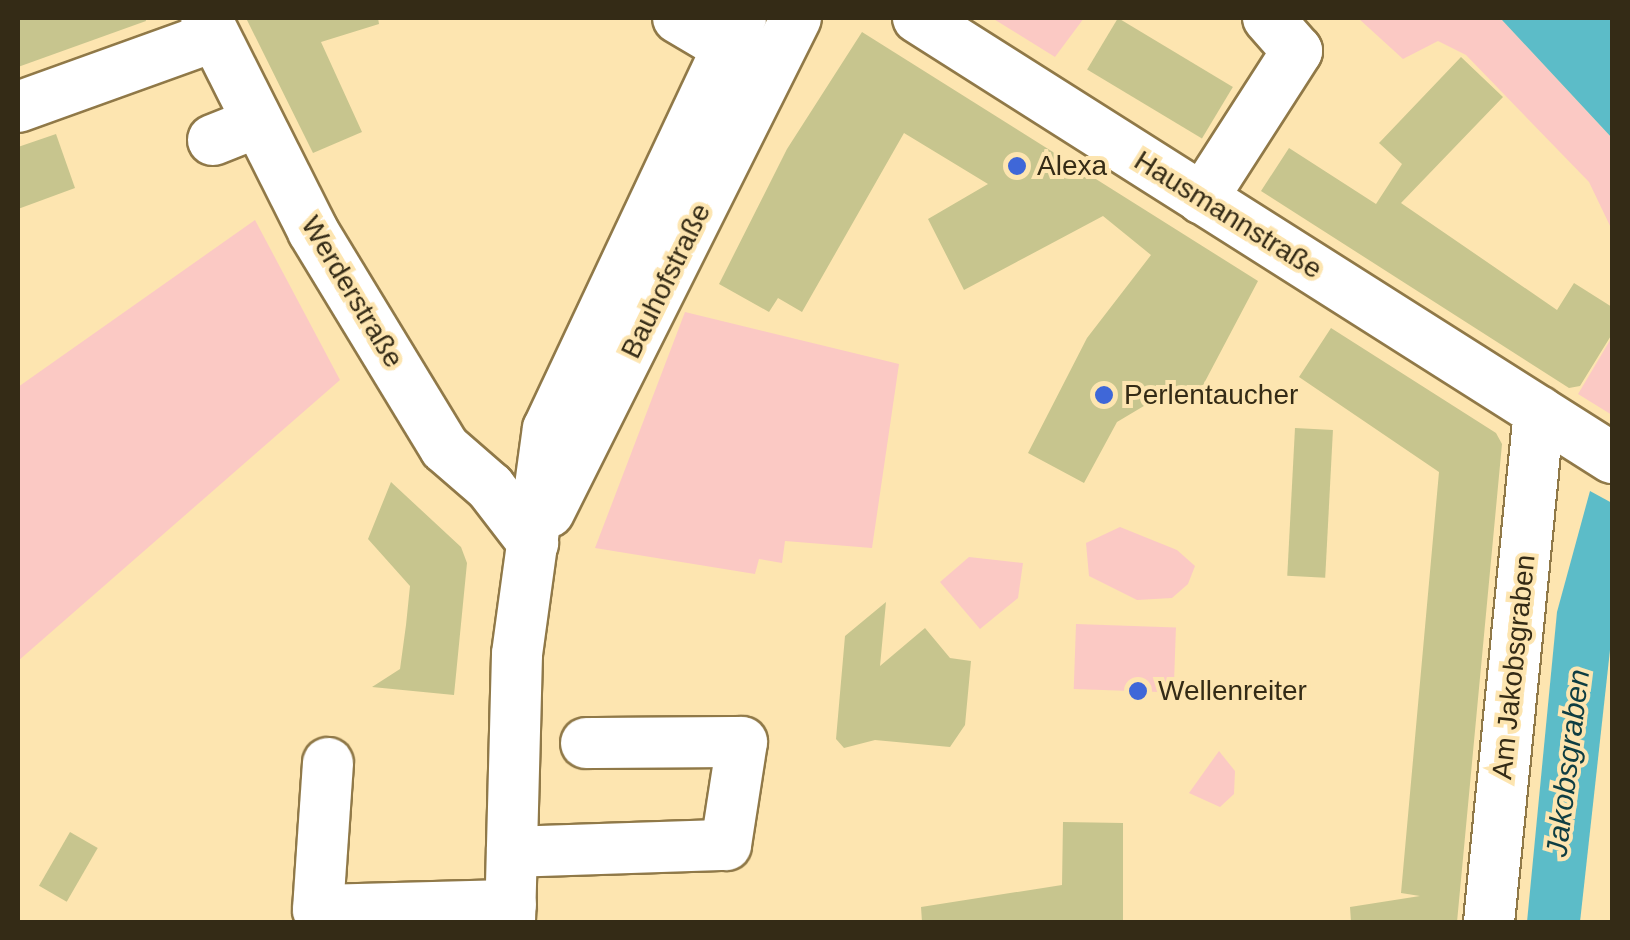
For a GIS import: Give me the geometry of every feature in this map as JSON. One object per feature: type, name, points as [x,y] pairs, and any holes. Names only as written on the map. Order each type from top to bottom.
[{"type":"street","points":[[678,18],[734,32]]},
{"type":"street","name":"Bauhofstraße","points":[[533,543],[796,18]]},
{"type":"street","name":"Hausmannstraße","points":[[918,18],[1607,454]]},
{"type":"street","points":[[1202,199],[1297,51],[1268,18]]},
{"type":"street","points":[[18,106],[211,27]]},
{"type":"street","name":"Werderstraße","points":[[211,27],[236,131],[313,231],[445,448],[490,487],[533,543]]},
{"type":"street","name":"Bauhofstraße","points":[[510,914],[516,654],[548,429],[734,32]]},
{"type":"street","name":"Am Jakobsgraben","points":[[1489,922],[1539,411]]},
{"type":"street","points":[[512,852],[726,844],[742,742],[586,743]]},
{"type":"street","points":[[328,762],[318,910],[510,914]]},
{"type":"shaded area","points":[[992,18],[1084,18],[1055,57]]},
{"type":"shaded area","points":[[1358,18],[1502,20],[1612,138],[1612,230],[1589,182],[1466,55],[1438,41],[1403,59]]},
{"type":"shaded area","points":[[255,220],[340,380],[18,661],[18,387]]},
{"type":"shaded area","points":[[685,312],[899,364],[872,548],[785,541],[782,563],[759,559],[755,574],[595,548]]},
{"type":"shaded area","points":[[1612,337],[1612,415],[1578,394]]},
{"type":"shaded area","points":[[1120,527],[1177,550],[1195,566],[1188,584],[1172,598],[1137,600],[1089,576],[1086,543]]},
{"type":"shaded area","points":[[969,557],[1023,563],[1018,598],[980,629],[940,582]]},
{"type":"shaded area","points":[[1076,624],[1176,627],[1174,692],[1074,689]]},
{"type":"shaded area","points":[[1219,751],[1235,771],[1234,794],[1220,807],[1189,793]]},
{"type":"water","points":[[1498,18],[1612,18],[1612,138],[1502,20]]},
{"type":"water","name":"Jakobsgraben","points":[[1590,491],[1612,503],[1612,632],[1580,922],[1527,922],[1557,612]]},
{"type":"building","points":[[18,18],[145,18],[146,21],[18,67]]},
{"type":"building","points":[[246,18],[378,18],[379,24],[321,42],[362,132],[313,153]]},
{"type":"building","points":[[1118,18],[1233,87],[1202,138],[1087,69]]},
{"type":"building","name":"Alexa","points":[[862,32],[1258,281],[1191,408],[1164,394],[1117,422],[1084,483],[1028,453],[1087,338],[1151,255],[1103,216],[964,290],[928,219],[988,184],[904,133],[802,312],[778,298],[769,312],[719,284],[787,149]]},
{"type":"building","points":[[1461,57],[1503,97],[1401,203],[1557,310],[1574,283],[1612,307],[1612,334],[1580,386],[1569,388],[1261,191],[1289,148],[1376,204],[1402,164],[1379,143]]},
{"type":"building","points":[[56,134],[75,188],[18,209],[18,147]]},
{"type":"building","points":[[1331,328],[1496,433],[1502,444],[1457,922],[1351,922],[1350,907],[1420,896],[1401,893],[1439,472],[1299,377]]},
{"type":"building","points":[[1295,428],[1333,430],[1325,578],[1287,576]]},
{"type":"building","points":[[391,482],[461,547],[467,563],[454,695],[372,687],[400,669],[410,586],[368,539]]},
{"type":"building","points":[[886,602],[880,666],[925,628],[950,658],[971,661],[965,725],[950,747],[875,740],[844,748],[836,739],[845,636]]},
{"type":"building","points":[[1063,822],[1123,823],[1123,922],[922,922],[921,907],[1062,885]]},
{"type":"building","points":[[70,832],[98,848],[67,902],[39,886]]},
{"type":"place","name":"Alexa","points":[[1017,166]]},
{"type":"place","name":"Perlentaucher","points":[[1104,395]]},
{"type":"place","name":"Wellenreiter","points":[[1138,691]]}]
